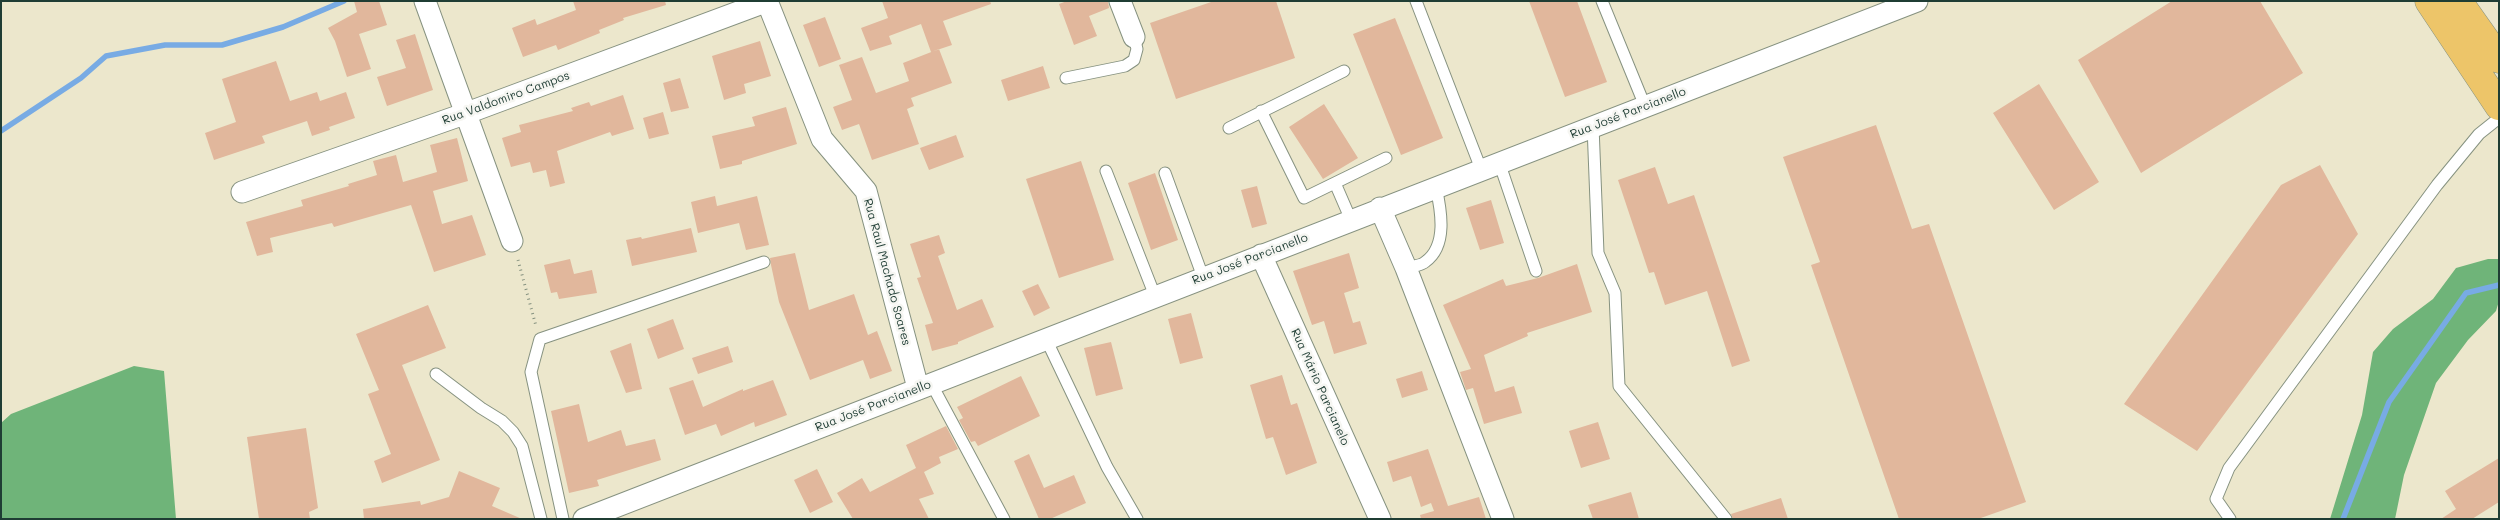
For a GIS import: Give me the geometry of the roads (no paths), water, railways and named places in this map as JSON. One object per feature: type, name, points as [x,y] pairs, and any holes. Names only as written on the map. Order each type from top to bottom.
[{"type":"highway","points":[[2429,1],[2499,106]]},
{"type":"highway","points":[[2458,1],[2499,59]]},
{"type":"street","points":[[425,1],[512,241]]},
{"type":"street","name":"Rua Valdomiro Campos","points":[[242,192],[467,113],[768,1]]},
{"type":"street","name":"Rua Raul Machado Soares","points":[[768,1],[822,139],[866,191],[925,386]]},
{"type":"street","points":[[1120,1],[1134,37]]},
{"type":"street","name":"Rua José Parcianello","points":[[584,519],[1380,208],[1917,1]]},
{"type":"street","points":[[1380,208],[1406,268],[1503,519]]},
{"type":"street","name":"Rua Mário Parcianelo","points":[[1260,255],[1380,519]]},
{"type":"lane","points":[[1416,1],[1536,271]]},
{"type":"lane","points":[[1602,1],[1645,106]]},
{"type":"lane","points":[[1066,78],[1125,66],[1134,60],[1137,48],[1134,37]]},
{"type":"lane","points":[[1229,128],[1344,70]]},
{"type":"lane","points":[[1261,111],[1304,198],[1386,158]]},
{"type":"lane","points":[[2230,519],[2216,499],[2229,468],[2437,185],[2480,134],[2499,118]]},
{"type":"lane","points":[[1593,126],[1598,252],[1615,293],[1619,386],[1726,519]]},
{"type":"lane","points":[[1106,171],[1155,296]]},
{"type":"lane","points":[[1165,173],[1203,277]]},
{"type":"lane","points":[[1335,183],[1351,220]]},
{"type":"lane","points":[[1406,268],[1425,263],[1438,246],[1442,213],[1436,187]]},
{"type":"lane","points":[[563,519],[531,372],[540,339],[764,262]]},
{"type":"lane","points":[[1046,339],[1106,467],[1137,519]]},
{"type":"lane","points":[[436,374],[481,408],[502,421],[513,432],[522,446],[541,519]]},
{"type":"lane","points":[[925,386],[1004,519]]},
{"type":"waterway","points":[[1,131],[81,78],[106,56],[165,45],[222,45],[283,27],[344,1]]},
{"type":"waterway","points":[[2343,519],[2389,402],[2466,293],[2499,285]]}]
